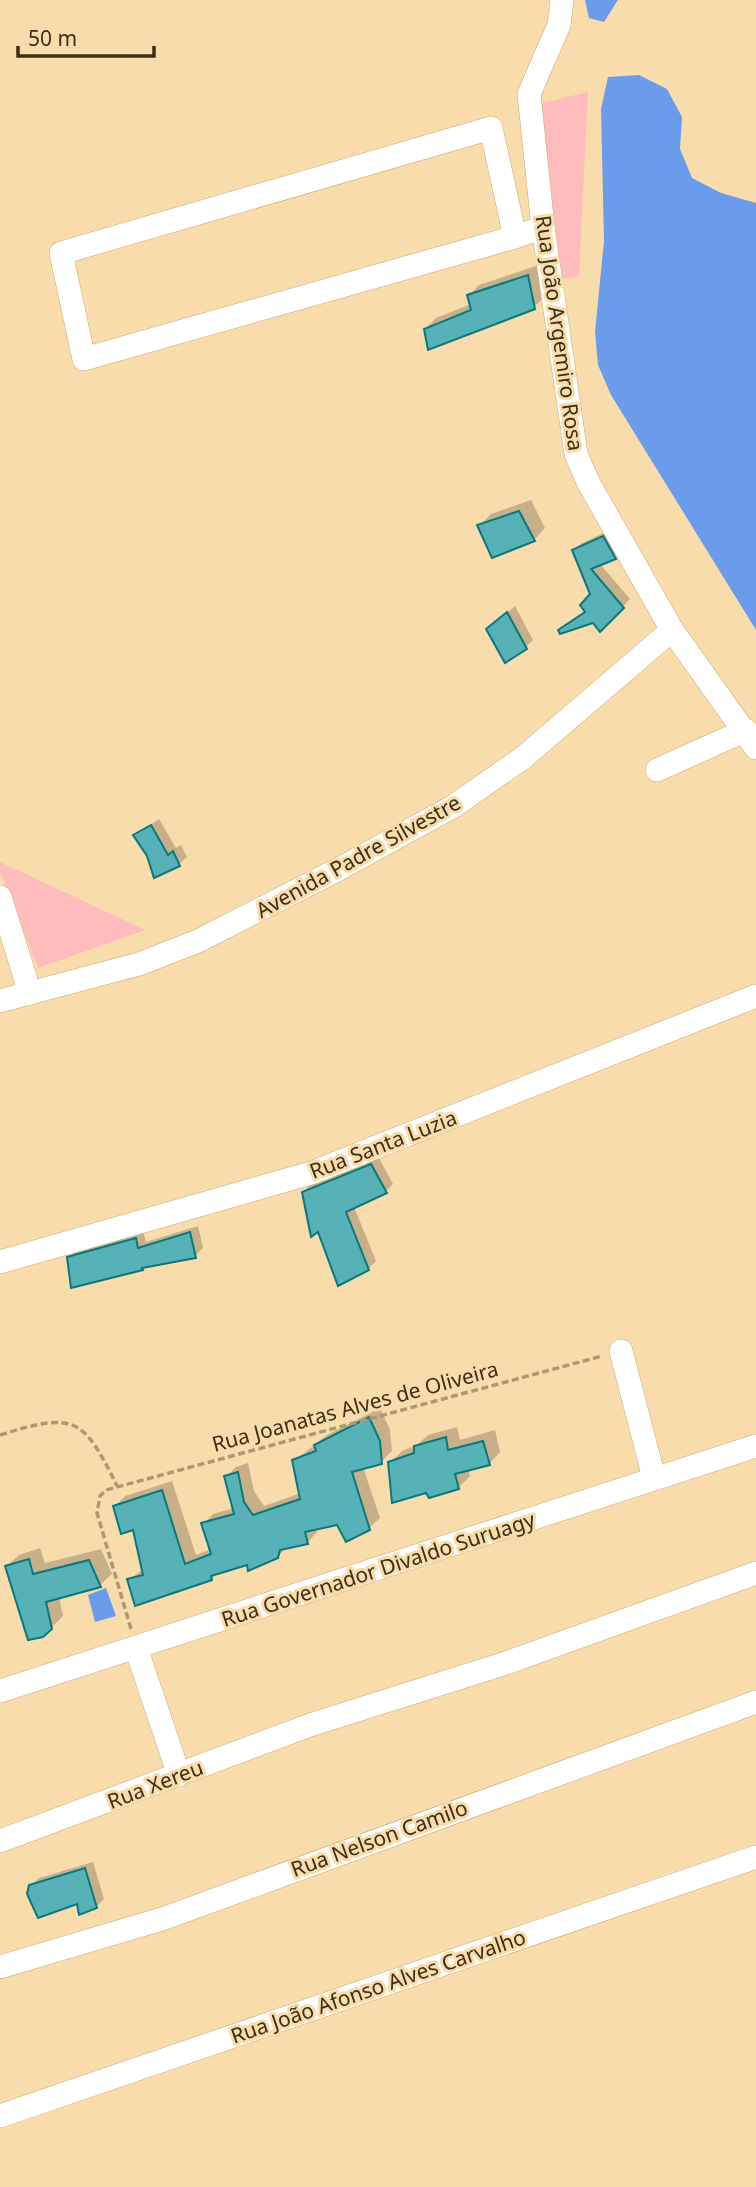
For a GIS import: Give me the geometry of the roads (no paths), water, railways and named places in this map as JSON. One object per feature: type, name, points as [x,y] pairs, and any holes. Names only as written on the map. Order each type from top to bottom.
[{"type":"street","name":"Rua João Argemiro Rosa","points":[[562,0],[559,25],[529,94],[543,228],[576,454],[588,482],[672,630],[751,739]]},
{"type":"street","points":[[515,237],[491,128],[61,253],[84,359],[515,237],[543,228]]},
{"type":"street","name":"Avenida Padre Silvestre","points":[[0,1001],[139,964],[198,941],[454,806],[524,757],[672,630]]},
{"type":"street","points":[[657,770],[751,739]]},
{"type":"street","points":[[0,897],[30,993]]},
{"type":"street","name":"Rua Santa Luzia","points":[[0,1262],[310,1173],[756,996]]},
{"type":"street","points":[[621,1351],[654,1478]]},
{"type":"street","name":"Rua Governador Divaldo Suruagy","points":[[0,1691],[756,1446]]},
{"type":"street","name":"Rua Xereu","points":[[0,1841],[310,1725],[503,1664],[756,1573]]},
{"type":"street","points":[[136,1648],[179,1775]]},
{"type":"street","name":"Rua Nelson Camilo","points":[[0,1967],[162,1919],[756,1702]]},
{"type":"street","name":"Rua João Afonso Alves Carvalho","points":[[0,2116],[756,1857]]},
{"type":"water","points":[[585,0],[618,0],[604,22],[589,18]]},
{"type":"water","points":[[639,75],[667,89],[682,117],[680,149],[692,178],[721,193],[756,203],[756,630],[611,395],[598,365],[595,332],[604,241],[601,109],[608,77]]},
{"type":"water","points":[[106,1588],[116,1616],[95,1622],[88,1595]]}]
